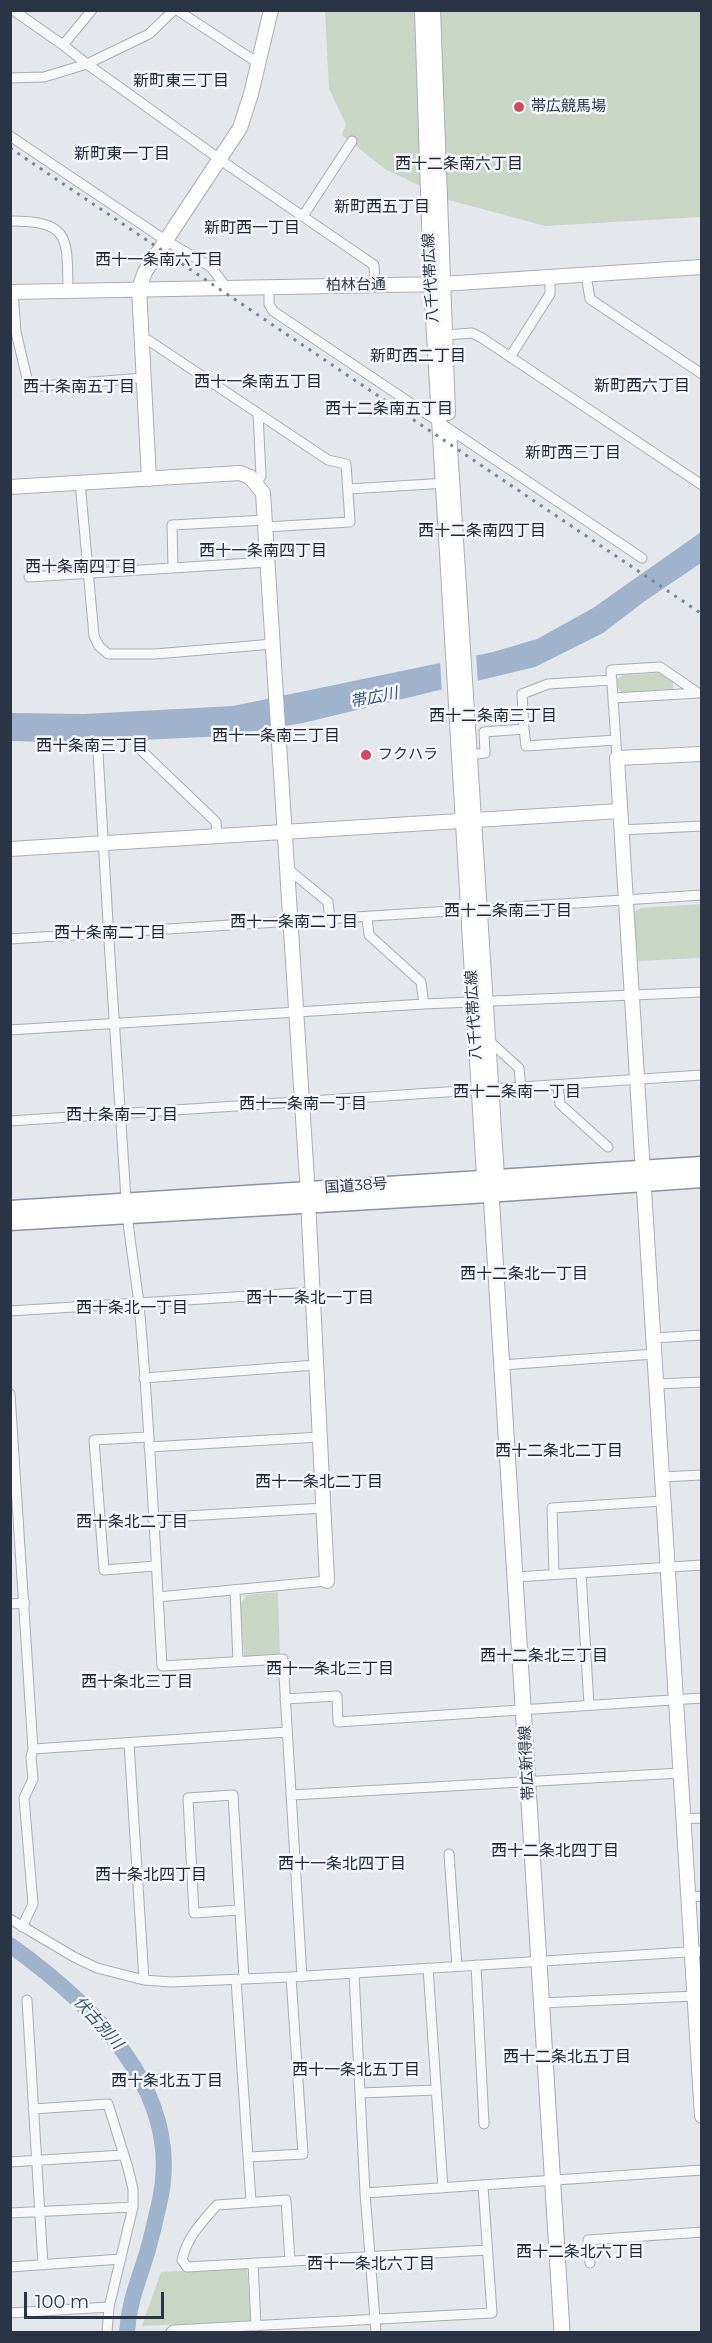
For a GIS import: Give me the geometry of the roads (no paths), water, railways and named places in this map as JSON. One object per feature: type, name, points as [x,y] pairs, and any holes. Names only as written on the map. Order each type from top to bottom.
[{"type":"highway","name":"国道38号","points":[[10,1209],[127,1208],[308,1197],[491,1193],[643,1175],[702,1165]]},
{"type":"highway","name":"国道38号","points":[[308,1197],[490,1177],[643,1175],[702,1179]]},
{"type":"highway","name":"国道38号","points":[[10,1222],[127,1208]]},
{"type":"main road","name":"帯広新得線","points":[[491,1193],[562,2332]]},
{"type":"street","points":[[13,10],[374,265],[375,284]]},
{"type":"street","points":[[63,45],[92,10]]},
{"type":"street","points":[[10,78],[44,77],[87,64],[149,34],[176,10],[258,63]]},
{"type":"street","points":[[148,479],[140,341],[140,288],[145,272],[165,240],[240,128],[271,10]]},
{"type":"street","name":"八千代帯広線","points":[[422,10],[444,424],[491,1193]]},
{"type":"street","name":"八千代帯広線","points":[[433,10],[436,284],[445,334],[444,424]]},
{"type":"street","points":[[10,136],[165,240],[211,267],[226,287]]},
{"type":"street","points":[[303,216],[352,141]]},
{"type":"street","points":[[10,221],[30,221],[48,225],[59,232],[67,243],[69,290]]},
{"type":"street","name":"柏林台通","points":[[12,292],[436,284],[702,267]]},
{"type":"street","points":[[586,275],[587,292],[590,299],[702,374]]},
{"type":"street","points":[[510,357],[550,294],[550,277]]},
{"type":"street","points":[[269,286],[269,304],[273,311],[642,558]]},
{"type":"street","points":[[12,292],[16,332],[30,387],[142,378]]},
{"type":"street","points":[[445,334],[472,333],[702,485]]},
{"type":"street","points":[[140,341],[148,340],[328,460],[346,464],[350,522],[172,525],[173,568]]},
{"type":"street","points":[[257,483],[261,476],[258,413]]},
{"type":"street","points":[[10,487],[240,473],[257,483],[263,494],[314,1292],[327,1581],[158,1597]]},
{"type":"street","points":[[80,482],[94,636],[99,646],[108,654],[155,654],[273,644]]},
{"type":"street","points":[[348,489],[448,483]]},
{"type":"street","points":[[29,577],[268,562]]},
{"type":"street","points":[[700,693],[660,667],[611,670],[680,1773],[695,1897],[694,1996],[702,2116]]},
{"type":"street","points":[[612,680],[548,684],[522,694],[524,729],[526,746],[616,740]]},
{"type":"street","name":"八千代帯広線","points":[[460,693],[469,755],[468,820]]},
{"type":"street","points":[[613,698],[700,693]]},
{"type":"street","points":[[469,755],[485,753],[484,732],[524,729]]},
{"type":"street","points":[[142,751],[216,822],[217,836]]},
{"type":"street","points":[[98,753],[107,932],[116,1023],[127,1208],[144,1378],[162,1666],[283,1659],[302,1977]]},
{"type":"street","points":[[617,758],[702,753]]},
{"type":"street","points":[[10,849],[620,810]]},
{"type":"street","points":[[621,830],[702,826]]},
{"type":"street","points":[[288,869],[328,902],[330,920]]},
{"type":"street","points":[[10,939],[702,895]]},
{"type":"street","points":[[367,917],[369,935],[421,982],[424,1004]]},
{"type":"street","points":[[10,1030],[424,1004],[702,992]]},
{"type":"street","name":"八千代帯広線","points":[[479,1002],[487,1038],[485,1090]]},
{"type":"street","points":[[487,1038],[519,1068],[521,1088]]},
{"type":"street","points":[[10,1121],[702,1075]]},
{"type":"street","points":[[558,1086],[560,1104],[608,1147]]},
{"type":"street","points":[[10,1311],[314,1292]]},
{"type":"street","points":[[653,1338],[702,1335]]},
{"type":"street","points":[[502,1365],[654,1354]]},
{"type":"street","points":[[144,1378],[316,1365]]},
{"type":"street","points":[[656,1384],[702,1382]]},
{"type":"street","points":[[10,1394],[33,1749],[31,1757],[33,1779],[24,1798],[33,1904],[22,1927]]},
{"type":"street","points":[[155,1566],[104,1570],[94,1440],[148,1442],[320,1437]]},
{"type":"street","points":[[662,1477],[702,1475]]},
{"type":"street","points":[[554,1574],[552,1508],[663,1500]]},
{"type":"street","points":[[152,1518],[324,1508]]},
{"type":"street","points":[[10,1542],[21,1542]]},
{"type":"street","points":[[516,1577],[702,1565]]},
{"type":"street","points":[[581,1573],[589,1705]]},
{"type":"street","points":[[235,1591],[238,1661]]},
{"type":"street","points":[[10,1604],[25,1603]]},
{"type":"street","points":[[285,1699],[337,1696],[338,1722],[702,1698]]},
{"type":"street","points":[[33,1749],[287,1732]]},
{"type":"street","points":[[129,1743],[144,1980]]},
{"type":"street","points":[[292,1795],[680,1773]]},
{"type":"street","points":[[239,1910],[194,1912],[188,1798],[233,1795],[239,1910],[240,1980],[251,2201]]},
{"type":"street","points":[[684,1819],[702,1818]]},
{"type":"street","points":[[449,1854],[457,1966]]},
{"type":"street","points":[[10,1919],[74,1957],[98,1968],[144,1980],[171,1982],[302,1977],[696,1951]]},
{"type":"street","points":[[476,1965],[484,2124]]},
{"type":"street","points":[[428,1968],[443,2188]]},
{"type":"street","points":[[354,1973],[365,2193],[376,2332]]},
{"type":"street","points":[[249,2157],[303,2154],[291,1977]]},
{"type":"street","points":[[542,2003],[694,1996]]},
{"type":"street","points":[[27,2001],[43,2265]]},
{"type":"street","points":[[361,2093],[435,2090]]},
{"type":"street","points":[[33,2109],[108,2103],[133,2189],[133,2207],[109,2307],[107,2332]]},
{"type":"street","points":[[10,2162],[123,2155]]},
{"type":"street","points":[[365,2193],[702,2170]]},
{"type":"street","points":[[171,2332],[172,2330],[492,2313],[483,2186]]},
{"type":"street","points":[[290,2261],[286,2200],[217,2205],[193,2232],[185,2247],[182,2260],[187,2267],[488,2250]]},
{"type":"street","points":[[10,2213],[133,2207]]},
{"type":"street","points":[[590,2263],[588,2240],[702,2232]]},
{"type":"street","points":[[10,2267],[121,2259]]},
{"type":"street","points":[[253,2263],[256,2326]]},
{"type":"street","points":[[10,2313],[109,2307]]},
{"type":"water","name":"帯広川","points":[[701,532],[701,563],[603,633],[535,667],[303,723],[226,736],[79,743],[11,741],[11,713],[84,714],[233,706],[493,652],[537,639],[593,608]]},
{"type":"waterway","name":"伏古別川","points":[[10,1945],[41,1968],[99,2022],[124,2053],[144,2086],[158,2122],[164,2160],[160,2200],[149,2247],[132,2301],[127,2332]]},
{"type":"railway","points":[[10,148],[702,614]]},
{"type":"place","name":"帯広競馬場","points":[[519,107]]},
{"type":"place","name":"フクハラ","points":[[366,755]]},
{"type":"district","name":"新町東三丁目","points":[[181,81]]},
{"type":"district","name":"新町東一丁目","points":[[122,154]]},
{"type":"district","name":"西十二条南六丁目","points":[[459,164]]},
{"type":"district","name":"新町西五丁目","points":[[382,207]]},
{"type":"district","name":"新町西一丁目","points":[[252,228]]},
{"type":"district","name":"西十一条南六丁目","points":[[159,260]]},
{"type":"district","name":"新町西二丁目","points":[[418,356]]},
{"type":"district","name":"西十一条南五丁目","points":[[258,382]]},
{"type":"district","name":"新町西六丁目","points":[[642,386]]},
{"type":"district","name":"西十条南五丁目","points":[[79,387]]},
{"type":"district","name":"西十二条南五丁目","points":[[389,409]]},
{"type":"district","name":"新町西三丁目","points":[[573,453]]},
{"type":"district","name":"西十二条南四丁目","points":[[482,531]]},
{"type":"district","name":"西十一条南四丁目","points":[[263,551]]},
{"type":"district","name":"西十条南四丁目","points":[[81,567]]},
{"type":"district","name":"西十二条南三丁目","points":[[493,716]]},
{"type":"district","name":"西十一条南三丁目","points":[[276,736]]},
{"type":"district","name":"西十条南三丁目","points":[[92,746]]},
{"type":"district","name":"西十二条南二丁目","points":[[508,911]]},
{"type":"district","name":"西十一条南二丁目","points":[[294,922]]},
{"type":"district","name":"西十条南二丁目","points":[[110,933]]},
{"type":"district","name":"西十二条南一丁目","points":[[517,1092]]},
{"type":"district","name":"西十一条南一丁目","points":[[303,1104]]},
{"type":"district","name":"西十条南一丁目","points":[[122,1115]]},
{"type":"district","name":"西十二条北一丁目","points":[[524,1274]]},
{"type":"district","name":"西十一条北一丁目","points":[[310,1298]]},
{"type":"district","name":"西十条北一丁目","points":[[132,1308]]},
{"type":"district","name":"西十二条北二丁目","points":[[559,1451]]},
{"type":"district","name":"西十一条北二丁目","points":[[319,1482]]},
{"type":"district","name":"西十条北二丁目","points":[[132,1522]]},
{"type":"district","name":"西十二条北三丁目","points":[[544,1656]]},
{"type":"district","name":"西十一条北三丁目","points":[[330,1669]]},
{"type":"district","name":"西十条北三丁目","points":[[137,1682]]},
{"type":"district","name":"西十二条北四丁目","points":[[555,1851]]},
{"type":"district","name":"西十一条北四丁目","points":[[342,1864]]},
{"type":"district","name":"西十条北四丁目","points":[[151,1875]]},
{"type":"district","name":"西十二条北五丁目","points":[[567,2057]]},
{"type":"district","name":"西十一条北五丁目","points":[[356,2070]]},
{"type":"district","name":"西十条北五丁目","points":[[167,2081]]},
{"type":"district","name":"西十二条北六丁目","points":[[580,2252]]},
{"type":"district","name":"西十一条北六丁目","points":[[371,2264]]}]
